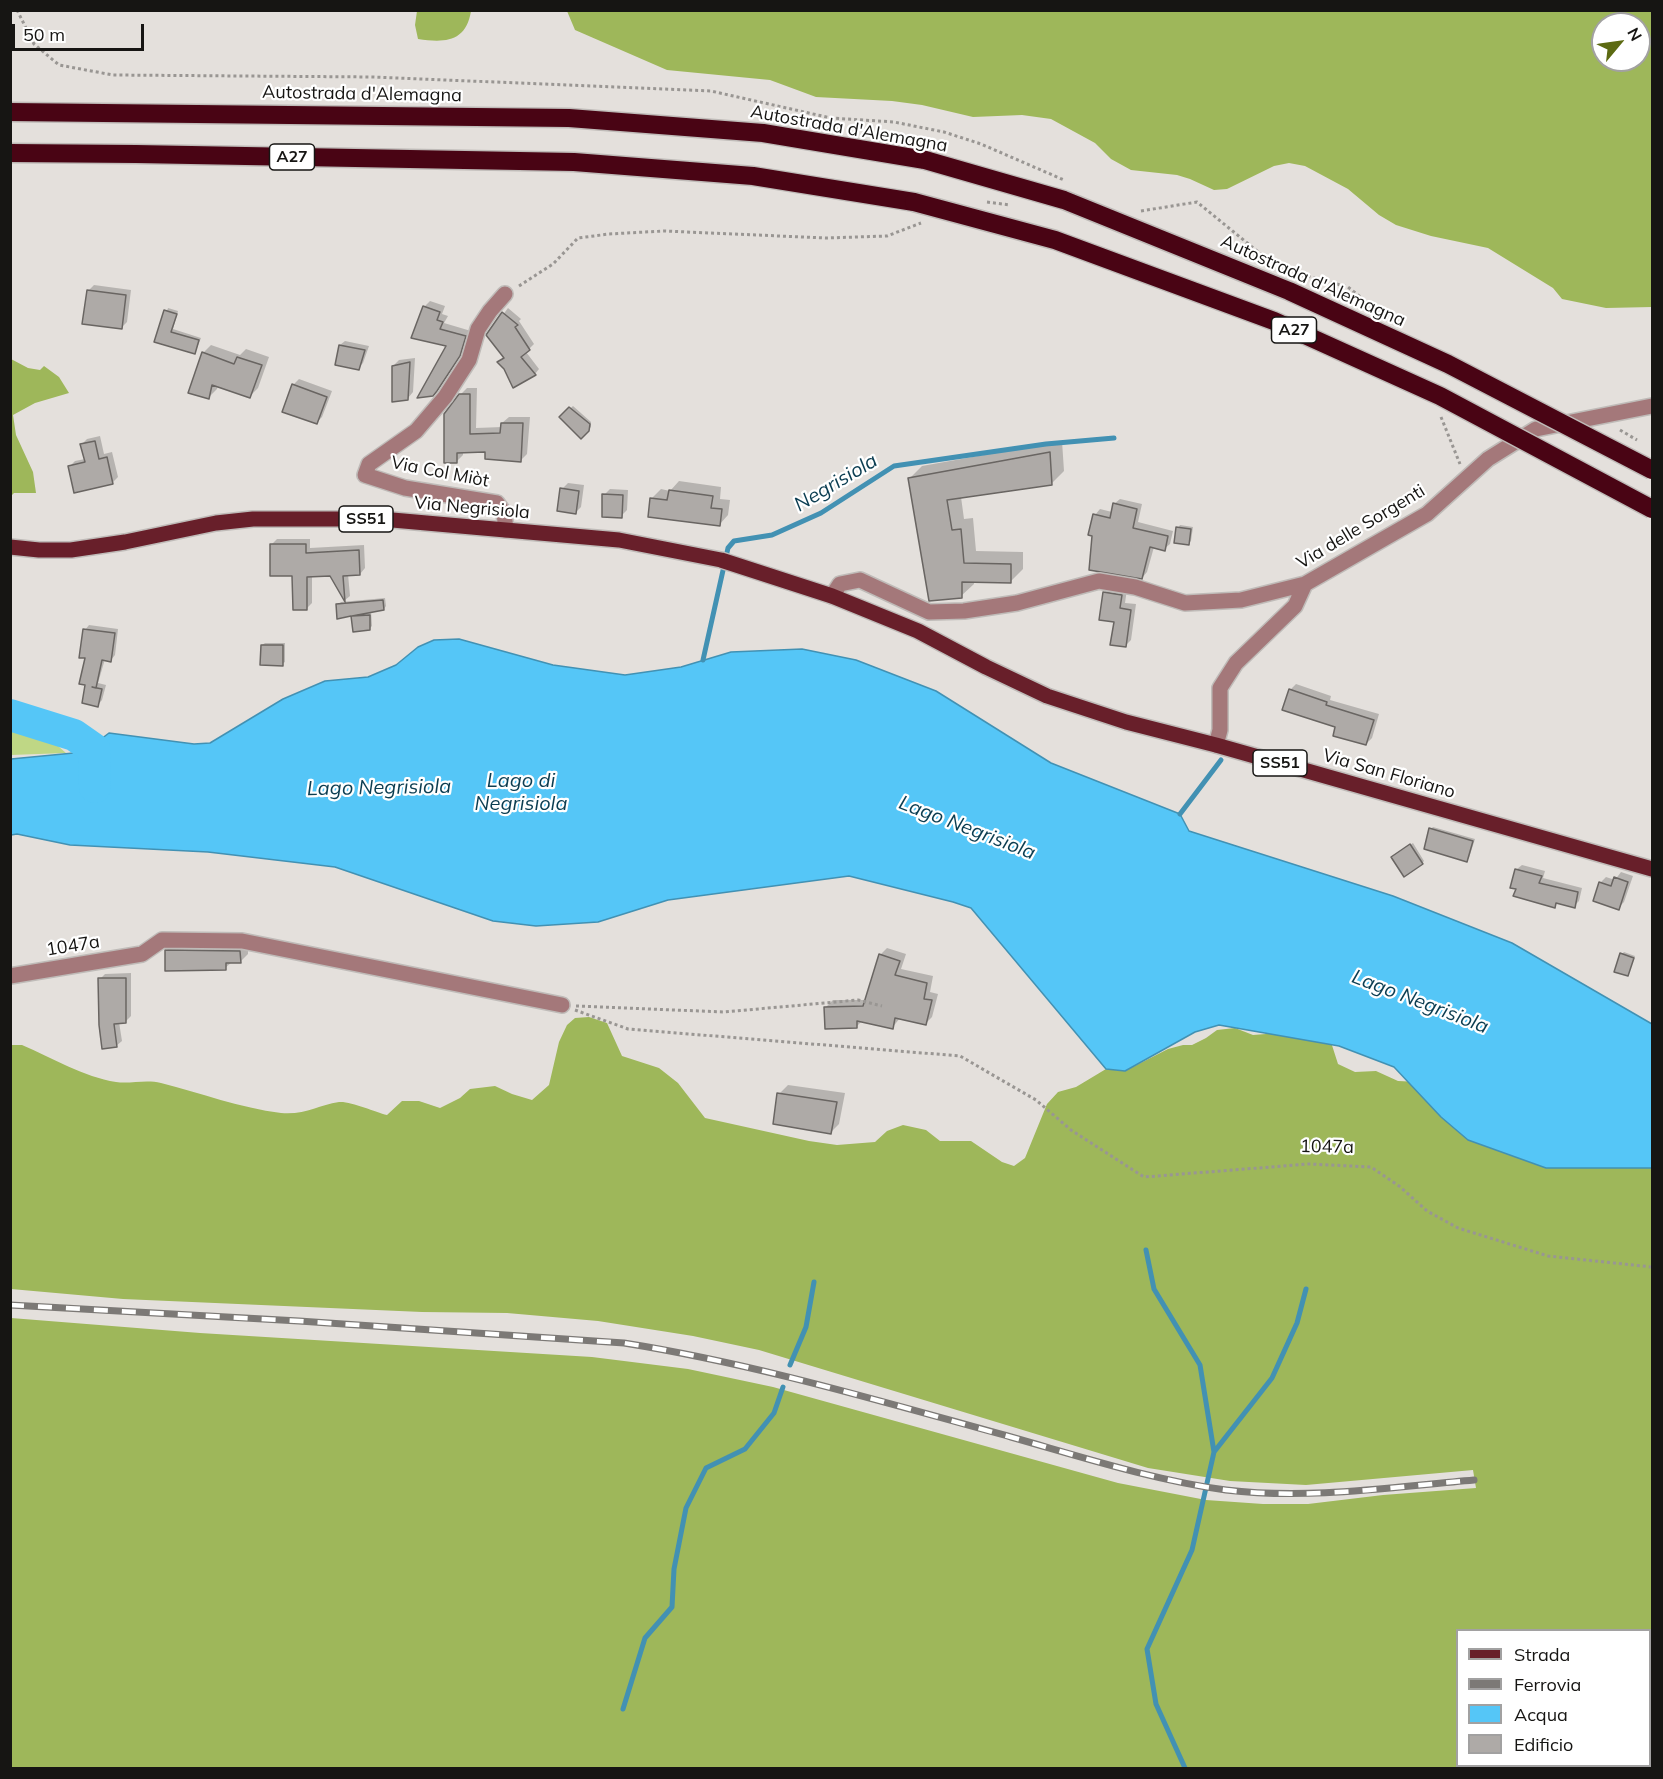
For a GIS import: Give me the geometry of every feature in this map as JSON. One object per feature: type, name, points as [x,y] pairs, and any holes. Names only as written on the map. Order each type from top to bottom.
[{"type":"highway","name":"Autostrada d'Alemagna","points":[[10,112],[569,118],[763,133],[925,160],[1064,200],[1289,291],[1448,364],[1653,470]]},
{"type":"highway","name":"A27","points":[[10,153],[574,162],[753,176],[914,202],[1055,240],[1274,321],[1440,396],[1653,509]]},
{"type":"main road","name":"Via Negrisiola","points":[[10,547],[71,550],[126,542],[216,523],[253,519],[381,519],[619,540],[725,561],[832,596],[918,631]]},
{"type":"main road","name":"Via San Floriano","points":[[918,631],[1047,696],[1126,722],[1216,745],[1653,869]]},
{"type":"street","name":"Via Col Miòt","points":[[505,294],[478,329],[469,360],[445,397],[416,431],[369,464],[365,475],[405,488],[497,503],[504,513],[506,530]]},
{"type":"street","name":"Via delle Sorgenti","points":[[832,596],[840,584],[860,580],[929,612],[964,611],[1017,603],[1099,581],[1135,586],[1185,603],[1241,600],[1305,584],[1427,514],[1488,459],[1536,429],[1653,406]]},
{"type":"street","points":[[1216,745],[1220,730],[1220,688],[1236,663],[1295,606],[1305,584]]},
{"type":"street","name":"1047a","points":[[10,976],[142,954],[162,940],[242,941],[562,1005]]},
{"type":"path","points":[[1600,418],[1644,445]]},
{"type":"path","points":[[562,1005],[724,1012],[858,1000],[882,1006]]},
{"type":"path","name":"1047a","points":[[562,1005],[628,1029],[960,1056],[1036,1100],[1071,1130],[1144,1176],[1309,1164],[1371,1167],[1399,1185],[1427,1211],[1458,1228],[1548,1256],[1653,1267]]},
{"type":"green space","points":[[417,10],[471,11],[459,35],[437,41],[418,39],[415,25]]},
{"type":"green space","points":[[567,11],[1652,11],[1652,307],[1606,308],[1562,299],[1553,288],[1488,248],[1431,236],[1396,225],[1379,215],[1348,189],[1305,166],[1289,163],[1274,166],[1227,189],[1214,190],[1177,175],[1131,170],[1111,159],[1095,143],[1051,119],[1022,115],[973,117],[922,105],[892,101],[816,97],[770,80],[667,70],[575,30]]},
{"type":"green space","points":[[11,359],[28,368],[40,370],[44,366],[59,377],[69,393],[35,403],[13,415],[16,435],[33,472],[36,493],[14,493],[11,496]]},
{"type":"green space","points":[[11,723],[43,733],[66,753],[11,755]]},
{"type":"green space","points":[[589,1017],[607,1023],[622,1056],[659,1068],[678,1083],[705,1118],[837,1145],[875,1142],[887,1131],[903,1125],[926,1130],[940,1141],[971,1141],[1002,1162],[1014,1166],[1025,1158],[1047,1104],[1058,1092],[1076,1087],[1106,1069],[1125,1071],[1168,1049],[1192,1045],[1217,1030],[1235,1028],[1253,1035],[1281,1031],[1330,1039],[1338,1064],[1355,1072],[1376,1071],[1398,1081],[1418,1082],[1652,1148],[1652,1768],[11,1768],[11,1318],[200,1333],[592,1357],[688,1369],[773,1387],[1118,1483],[1206,1500],[1308,1504],[1383,1495],[1476,1488],[1473,1470],[1306,1485],[1230,1481],[1148,1468],[759,1350],[693,1336],[598,1321],[507,1313],[422,1312],[123,1299],[11,1289],[11,1045],[22,1045],[80,1072],[104,1080],[155,1082],[266,1111],[298,1113],[332,1103],[344,1102],[387,1115],[402,1101],[419,1101],[440,1108],[460,1098],[470,1089],[495,1086],[532,1100],[549,1085],[559,1042],[567,1025],[575,1018]]},
{"type":"water","name":"Lago di Negrisiola","points":[[459,639],[553,665],[625,675],[681,667],[731,652],[802,649],[856,660],[936,691],[1051,763],[1180,814],[1189,831],[1393,896],[1512,943],[1652,1024],[1652,1168],[1546,1168],[1468,1140],[1441,1117],[1394,1067],[1339,1046],[1219,1025],[1195,1032],[1125,1071],[1106,1069],[971,908],[849,876],[668,900],[598,922],[536,926],[493,921],[335,867],[208,852],[70,845],[17,834],[11,835],[11,759],[84,752],[109,733],[194,744],[210,743],[283,699],[325,681],[368,677],[396,665],[418,647],[434,640]]},
{"type":"building","points":[[87,290],[126,295],[122,329],[82,324]]},
{"type":"building","points":[[423,306],[440,312],[437,320],[443,322],[440,329],[466,336],[460,356],[437,391],[433,396],[417,398],[446,346],[411,338]]},
{"type":"building","points":[[164,310],[177,314],[171,332],[199,340],[195,354],[154,342]]},
{"type":"building","points":[[502,312],[518,325],[515,327],[530,350],[521,357],[536,375],[513,388],[504,369],[497,362],[504,358],[486,335]]},
{"type":"building","points":[[339,345],[365,350],[359,370],[335,365]]},
{"type":"building","points":[[202,352],[234,364],[237,357],[262,365],[250,398],[212,385],[209,399],[188,393]]},
{"type":"building","points":[[410,362],[408,400],[392,402],[392,366]]},
{"type":"building","points":[[292,384],[327,397],[317,424],[282,412]]},
{"type":"building","points":[[459,394],[470,394],[470,434],[500,433],[501,423],[523,423],[521,462],[485,459],[485,452],[457,453],[457,463],[444,463],[444,414]]},
{"type":"building","points":[[569,407],[590,424],[589,431],[581,439],[559,417]]},
{"type":"building","points":[[95,441],[99,459],[107,457],[113,484],[74,493],[68,466],[85,462],[80,444]]},
{"type":"building","points":[[1050,452],[1052,485],[947,500],[952,530],[961,529],[964,563],[1011,564],[1011,583],[962,582],[962,598],[929,601],[908,478]]},
{"type":"building","points":[[560,488],[579,491],[576,514],[557,511]]},
{"type":"building","points":[[669,490],[713,496],[711,508],[722,509],[720,526],[648,517],[650,498],[667,500]]},
{"type":"building","points":[[602,494],[623,495],[622,518],[602,517]]},
{"type":"building","points":[[1113,503],[1137,509],[1133,528],[1168,536],[1165,551],[1150,547],[1142,579],[1089,570],[1092,536],[1088,535],[1093,514],[1110,518]]},
{"type":"building","points":[[1176,527],[1191,529],[1189,545],[1174,543]]},
{"type":"building","points":[[270,544],[306,544],[306,553],[359,550],[360,575],[343,576],[345,602],[330,576],[307,577],[307,610],[293,610],[292,576],[270,576]]},
{"type":"building","points":[[1103,592],[1122,595],[1120,608],[1131,610],[1126,647],[1110,645],[1114,622],[1099,620]]},
{"type":"building","points":[[383,600],[384,610],[352,616],[370,615],[370,630],[353,632],[351,616],[337,619],[336,604]]},
{"type":"building","points":[[83,629],[115,633],[111,662],[102,660],[96,688],[102,689],[98,707],[82,703],[85,685],[79,684],[85,658],[79,658]]},
{"type":"building","points":[[261,645],[283,645],[283,666],[260,665]]},
{"type":"building","points":[[1289,689],[1327,702],[1326,705],[1374,720],[1366,745],[1333,736],[1335,727],[1282,710]]},
{"type":"building","points":[[1429,828],[1473,841],[1467,862],[1424,849]]},
{"type":"building","points":[[1410,844],[1423,864],[1404,877],[1391,857]]},
{"type":"building","points":[[1515,869],[1542,876],[1539,883],[1578,892],[1575,908],[1556,903],[1555,908],[1513,896],[1516,889],[1510,888]]},
{"type":"building","points":[[1614,877],[1628,882],[1619,910],[1593,901],[1599,882],[1611,886]]},
{"type":"building","points":[[165,950],[240,951],[241,963],[226,963],[226,970],[165,971]]},
{"type":"building","points":[[1620,953],[1634,958],[1628,976],[1614,972]]},
{"type":"building","points":[[879,954],[900,961],[895,975],[927,983],[924,999],[932,1000],[926,1025],[895,1018],[893,1029],[857,1021],[857,1028],[825,1029],[824,1007],[863,1006]]},
{"type":"building","points":[[98,978],[126,978],[126,1023],[114,1024],[117,1047],[102,1049]]},
{"type":"building","points":[[777,1093],[837,1102],[831,1134],[773,1124]]},
{"type":"waterway","name":"Negrisiola","points":[[703,660],[728,548],[734,541],[772,535],[821,513],[894,466],[1046,444],[1114,438]]},
{"type":"waterway","points":[[10,715],[74,735],[94,749],[95,787]]},
{"type":"waterway","points":[[1180,814],[1221,760]]},
{"type":"waterway","points":[[1146,1250],[1154,1289],[1200,1365],[1214,1452]]},
{"type":"waterway","points":[[790,1365],[806,1327],[814,1282]]},
{"type":"waterway","points":[[1185,1768],[1156,1704],[1147,1649],[1192,1550],[1214,1452],[1272,1378],[1297,1323],[1306,1289]]},
{"type":"waterway","points":[[623,1709],[645,1638],[672,1607],[674,1569],[686,1508],[706,1468],[745,1449],[774,1413],[783,1387]]},
{"type":"railway","points":[[10,1305],[299,1321],[624,1343],[771,1373],[867,1397],[1118,1467],[1226,1490],[1257,1493],[1319,1493],[1474,1480]]},
{"type":"water label","name":"Lago Negrisiola","points":[[379,788]]},
{"type":"water label","name":"Lago Negrisiola","points":[[967,828]]},
{"type":"water label","name":"Lago Negrisiola","points":[[1420,1002]]}]
